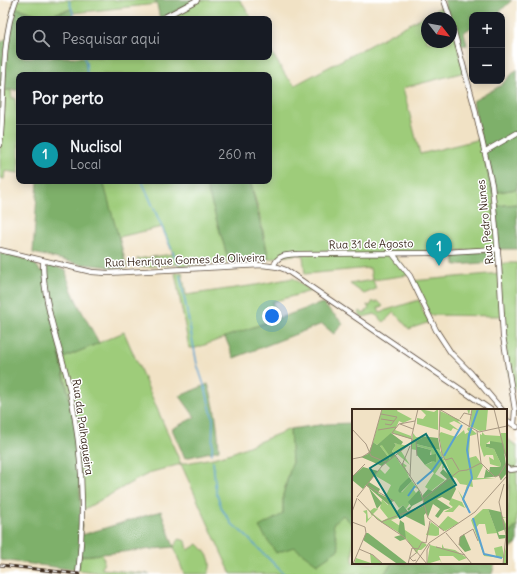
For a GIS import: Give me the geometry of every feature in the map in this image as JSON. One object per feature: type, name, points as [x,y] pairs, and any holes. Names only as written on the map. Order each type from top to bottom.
[{"type":"street","points":[[0,145],[7,38],[10,17],[16,0]]},
{"type":"street","points":[[167,16],[197,0]]},
{"type":"street","points":[[444,0],[448,12]]},
{"type":"street","name":"Rua Pedro Nunes","points":[[457,43],[474,105],[492,185],[498,250],[503,336],[515,410],[515,426]]},
{"type":"street","points":[[484,152],[517,132]]},
{"type":"street","name":"Rua Henrique Gomes de Oliveira","points":[[0,250],[92,272],[107,273],[254,265],[274,266],[291,274],[490,409]]},
{"type":"street","name":"Rua 31 de Agosto","points":[[274,266],[277,258],[302,254],[429,253],[498,250]]},
{"type":"street","points":[[392,253],[410,276],[436,330],[451,353],[470,372],[501,409]]},
{"type":"street","name":"Rua da Palhagueira","points":[[43,261],[48,304],[57,345],[67,377],[76,431],[83,492],[82,541],[78,574]]},
{"type":"street","points":[[507,468],[510,470],[517,469]]},
{"type":"green space","points":[[16,0],[156,0],[156,4],[74,13],[72,9],[53,14],[39,15],[13,7]]},
{"type":"green space","points":[[156,0],[197,0],[166,16],[159,16]]},
{"type":"green space","points":[[197,0],[240,0],[250,16],[167,16]]},
{"type":"green space","points":[[444,0],[512,0],[499,12],[469,12],[469,29],[464,32],[467,45],[458,46],[457,12],[448,12]]},
{"type":"green space","points":[[445,5],[448,12],[432,12]]},
{"type":"green space","points":[[13,7],[39,15],[53,14],[72,9],[74,16],[16,16],[16,60],[85,60],[87,72],[16,72],[16,90],[4,90],[0,145],[0,43],[7,38]]},
{"type":"green space","points":[[421,18],[421,48],[457,48],[457,43],[465,72],[403,88],[420,154],[481,139],[493,193],[517,189],[517,204],[496,206],[498,249],[393,253],[409,275],[373,280],[376,289],[364,294],[350,284],[372,280],[370,268],[305,274],[303,256],[299,254],[269,259],[258,208],[251,184],[272,184],[272,72],[87,72],[85,60],[272,60],[272,53],[286,76],[295,85]]},
{"type":"green space","points":[[517,69],[517,189],[492,193],[473,101],[502,84],[505,84],[505,81]]},
{"type":"green space","points":[[4,90],[11,90],[12,98],[15,98],[16,104],[16,173],[5,171],[4,179],[0,178],[0,145]]},
{"type":"green space","points":[[38,184],[104,184],[127,268],[80,264],[33,253]]},
{"type":"green space","points":[[94,184],[206,184],[229,262],[140,267],[137,259],[173,254],[162,227],[119,237],[127,268],[108,268]]},
{"type":"green space","points":[[206,184],[251,184],[269,259],[229,262]]},
{"type":"green space","points":[[517,204],[517,249],[498,249],[494,206]]},
{"type":"green space","points":[[495,251],[496,262],[455,265],[454,253]]},
{"type":"green space","points":[[0,253],[17,256],[33,262],[40,271],[44,271],[45,268],[50,265],[66,270],[75,297],[99,343],[61,359],[59,354],[77,431],[82,535],[161,511],[174,547],[81,556],[78,570],[0,560]]},
{"type":"green space","points":[[517,263],[517,386],[511,390],[502,316],[430,315],[412,281],[500,273],[499,264]]},
{"type":"green space","points":[[182,272],[186,295],[293,278],[311,291],[272,302],[279,318],[196,348],[189,348],[175,273]]},
{"type":"green space","points":[[419,300],[423,309],[422,310],[430,322],[409,329],[394,312],[384,322],[375,314],[363,317],[358,314],[360,311],[364,314],[369,308],[367,305],[370,306],[373,301],[375,303],[378,301],[383,306],[378,308],[380,312]]},
{"type":"green space","points":[[322,303],[343,323],[334,334],[322,324],[234,358],[225,337]]},
{"type":"green space","points":[[124,332],[181,464],[152,472],[83,510],[77,431],[61,359]]},
{"type":"green space","points":[[208,384],[216,417],[219,450],[185,458],[172,429],[195,417],[180,396]]},
{"type":"green space","points":[[352,423],[352,524],[343,515],[333,524],[339,549],[317,564],[294,547],[276,553],[259,527],[283,514],[283,495],[292,463],[290,429],[327,424]]},
{"type":"green space","points":[[290,429],[292,463],[283,495],[283,514],[332,524],[343,515],[352,524],[352,564],[391,564],[384,574],[231,574],[181,464],[213,458],[234,452]]},
{"type":"green space","points":[[507,439],[517,446],[517,525],[507,537],[507,521],[510,471],[507,469]]},
{"type":"green space","points":[[517,525],[517,543],[507,551],[507,537]]},
{"type":"green space","points":[[179,539],[186,541],[188,550],[198,544],[204,551],[210,561],[210,569],[208,574],[184,574],[174,547]]},
{"type":"green space","points":[[102,554],[104,560],[102,569],[150,574],[111,574],[78,570],[81,556]]},
{"type":"green space","points":[[391,564],[495,564],[492,574],[384,574]]},
{"type":"waterway","points":[[69,1],[74,16]]},
{"type":"waterway","points":[[85,60],[87,72]]},
{"type":"waterway","points":[[143,184],[178,264]]},
{"type":"waterway","points":[[180,275],[197,364],[213,419],[212,454]]},
{"type":"waterway","points":[[213,461],[216,492],[222,509],[231,523],[284,574]]},
{"type":"railway","points":[[0,565],[79,574]]},
{"type":"place","name":"Nuclisol","points":[[439,266]]}]
